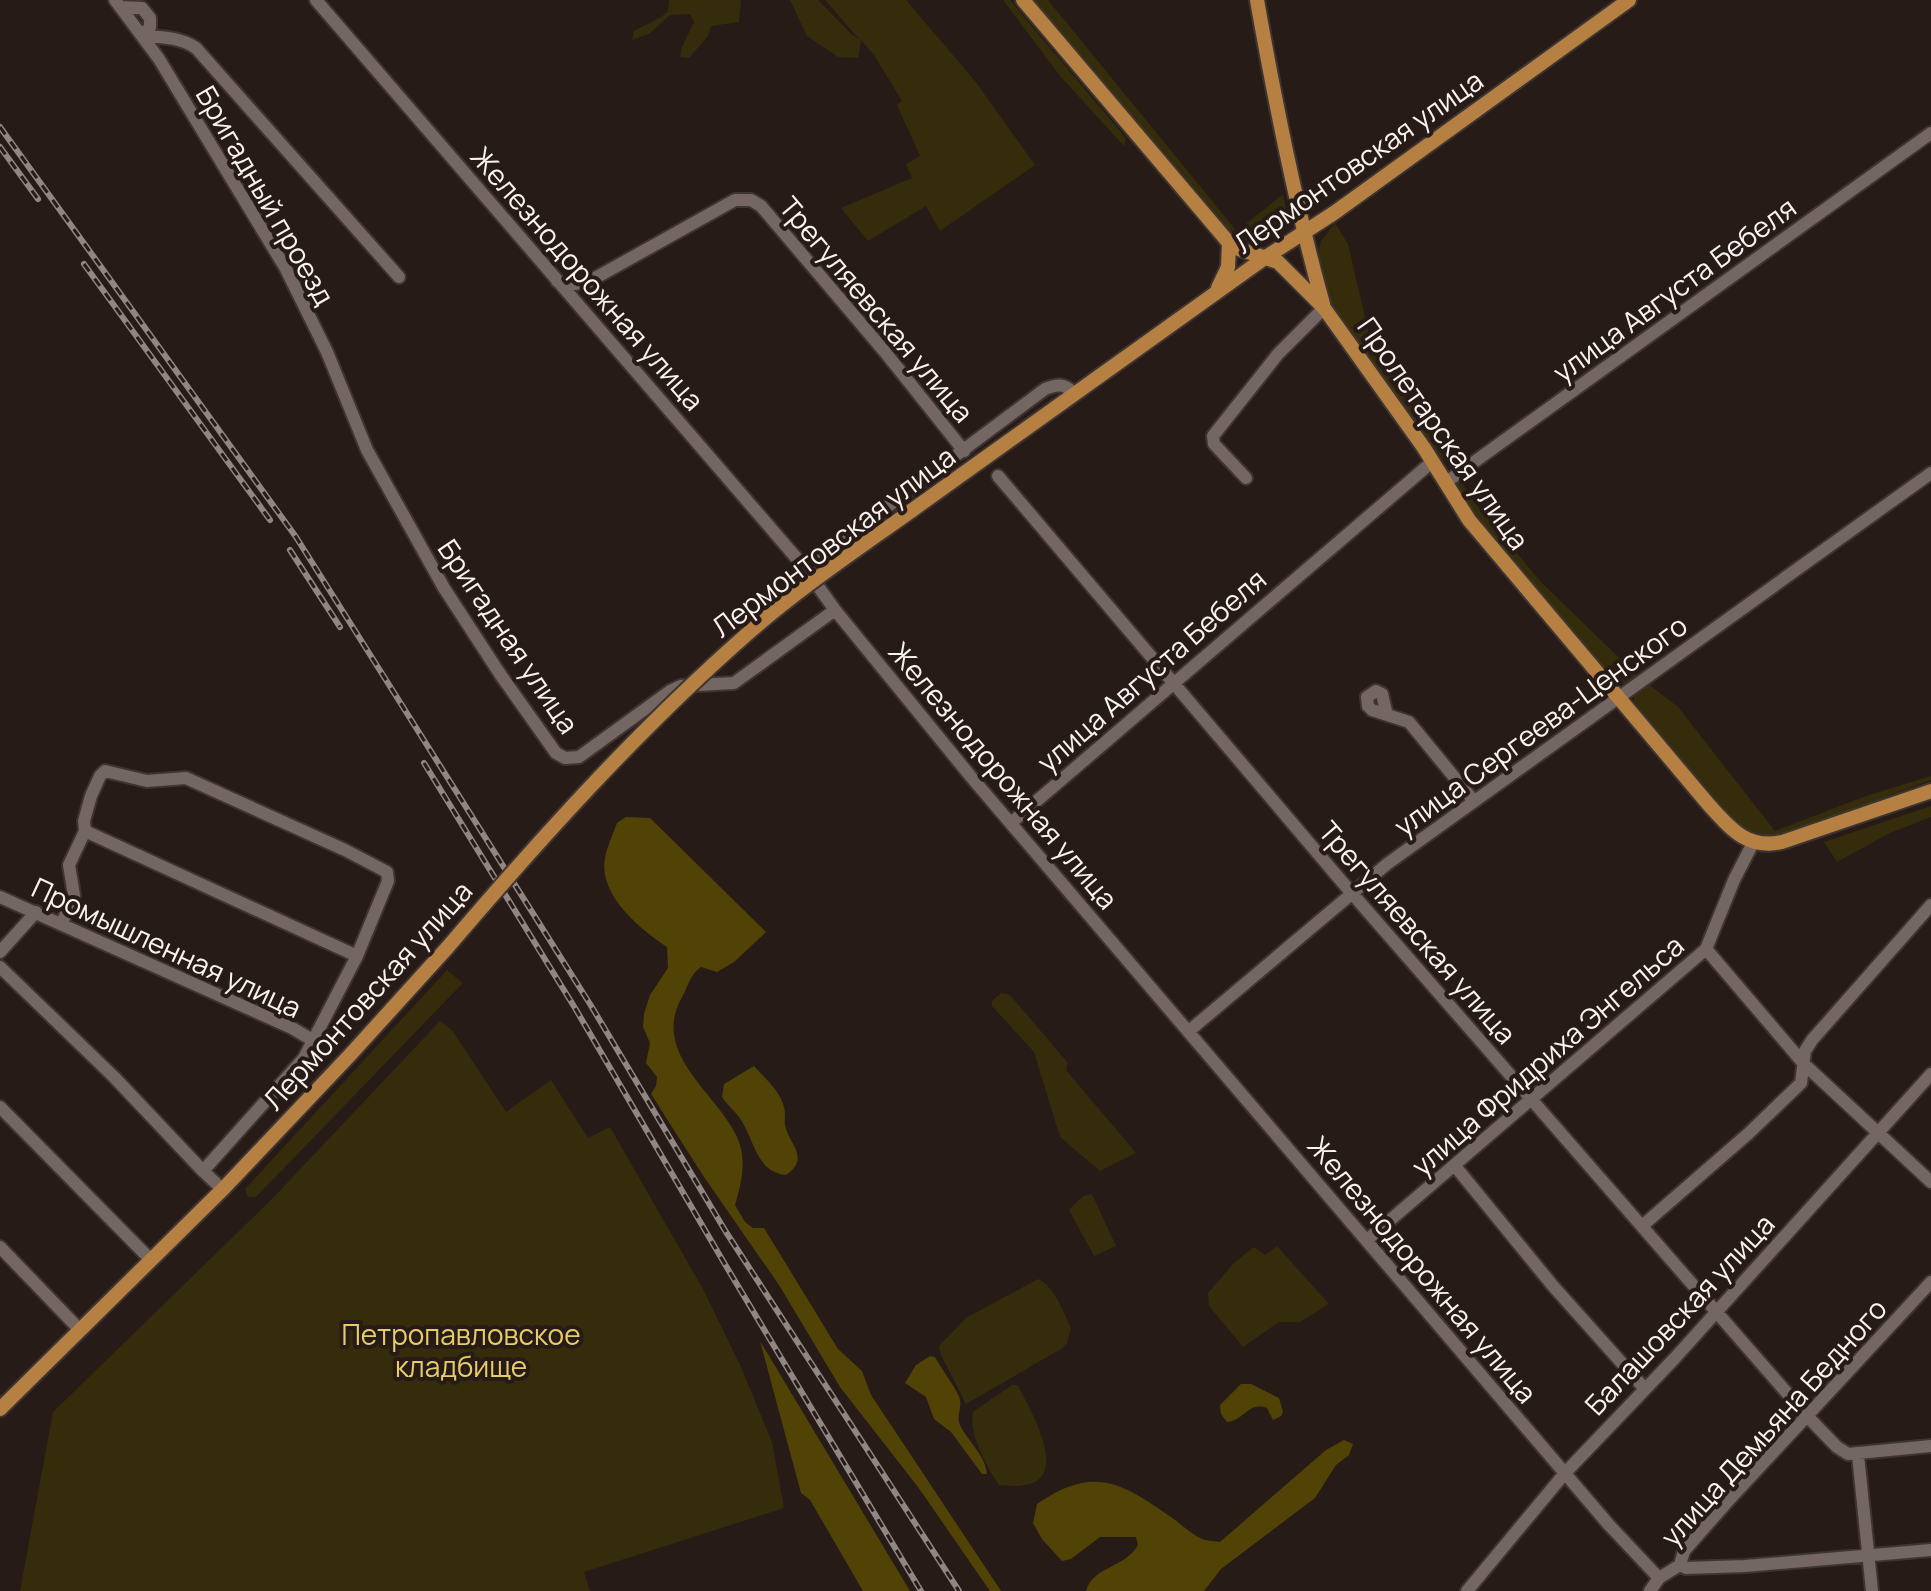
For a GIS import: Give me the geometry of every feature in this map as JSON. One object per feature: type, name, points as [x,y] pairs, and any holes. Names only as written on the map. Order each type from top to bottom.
[{"type":"main road","name":"Пролетарская улица","points":[[1023,0],[1229,243],[1278,262],[1324,308],[1477,530],[1717,815],[1738,836],[1753,843]]},
{"type":"main road","points":[[1257,0],[1274,97],[1324,308]]},
{"type":"main road","name":"Лермонтовская улица","points":[[0,1409],[222,1189],[350,1055],[569,812],[747,634],[911,511],[1629,0]]},
{"type":"main road","points":[[1213,294],[1226,273],[1229,243]]},
{"type":"main road","points":[[1753,843],[1772,844],[1792,839],[1931,791]]},
{"type":"main road","points":[[0,1391],[22,1387]]},
{"type":"street","name":"Железнодорожная улица","points":[[316,0],[805,568],[835,610],[1011,823],[1565,1473],[1659,1578]]},
{"type":"street","points":[[117,3],[142,8],[150,18],[150,27],[142,36]]},
{"type":"street","points":[[142,36],[167,38],[196,48],[399,277]]},
{"type":"street","name":"Бригадный проезд","points":[[142,36],[176,86],[286,269],[339,383]]},
{"type":"street","name":"улица Августа Бебеля","points":[[1445,483],[1931,133]]},
{"type":"street","name":"Трегуляевская улица","points":[[588,282],[735,200],[751,200],[761,206],[875,340],[964,451]]},
{"type":"street","points":[[557,281],[567,285],[588,282]]},
{"type":"street","points":[[581,309],[580,293],[588,282]]},
{"type":"street","points":[[1246,478],[1214,444],[1213,436],[1278,354],[1324,308]]},
{"type":"street","name":"Бригадная улица","points":[[339,383],[367,450],[444,588],[556,753],[565,758],[579,757],[681,686],[734,683],[835,610]]},
{"type":"street","points":[[805,568],[1045,389],[1057,384],[1066,386],[1074,394]]},
{"type":"street","name":"улица Августа Бебеля","points":[[1011,823],[1432,462]]},
{"type":"street","name":"улица Сергеева-Ценского","points":[[1189,1031],[1387,864],[1931,473]]},
{"type":"street","name":"Трегуляевская улица","points":[[998,476],[1352,894],[1716,1313],[1807,1416],[1842,1451],[1858,1455]]},
{"type":"street","points":[[1387,715],[1409,722],[1473,800]]},
{"type":"street","points":[[62,923],[74,895],[69,865],[85,831],[84,821],[91,796],[105,771],[147,781],[186,778],[387,872],[388,881],[357,956],[304,1058],[203,1171]]},
{"type":"street","points":[[85,831],[357,956]]},
{"type":"street","name":"улица Фридриха Энгельса","points":[[1367,1240],[1706,949],[1753,843]]},
{"type":"street","name":"Промышленная улица","points":[[0,897],[292,1028],[314,1041]]},
{"type":"street","points":[[1642,1226],[1749,1133],[1801,1083],[1805,1051],[1812,1040],[1931,905]]},
{"type":"street","points":[[0,952],[36,912]]},
{"type":"street","points":[[1706,949],[1804,1064],[1931,1182]]},
{"type":"street","points":[[0,967],[114,1077],[222,1189]]},
{"type":"street","name":"Балашовская улица","points":[[1467,1591],[1565,1473],[1716,1313],[1931,1074]]},
{"type":"street","points":[[0,1107],[151,1260]]},
{"type":"street","points":[[1455,1166],[1553,1286],[1645,1389]]},
{"type":"street","points":[[0,1247],[80,1330]]},
{"type":"street","name":"улица Демьяна Бедного","points":[[1650,1591],[1659,1578],[1680,1565],[1684,1551],[1931,1282]]},
{"type":"street","points":[[1872,1591],[1858,1455],[1931,1446]]},
{"type":"street","points":[[1680,1565],[1686,1568],[1745,1566],[1931,1550]]},
{"type":"green space","points":[[669,0],[741,0],[739,22],[711,26],[708,36],[689,58],[680,57],[694,22],[690,14],[670,15],[649,34],[632,40],[634,31],[668,11]]},
{"type":"green space","points":[[790,0],[818,0],[859,39],[825,0],[906,0],[975,81],[1035,165],[940,231],[926,206],[868,241],[841,208],[912,178],[906,164],[920,156],[897,105],[902,101],[874,55],[861,40],[858,58],[838,57],[807,36]]},
{"type":"green space","points":[[1003,0],[1010,0],[1126,138],[1124,146],[1060,76]]},
{"type":"green space","points":[[1029,0],[1048,0],[1235,229],[1229,234]]},
{"type":"green space","points":[[1283,194],[1287,214],[1268,231],[1247,241],[1231,236]]},
{"type":"green space","points":[[1335,223],[1348,244],[1372,347],[1425,417],[1453,459],[1455,467],[1443,460],[1360,350],[1324,293],[1316,259],[1321,241]]},
{"type":"green space","points":[[1459,479],[1475,503],[1541,582],[1640,678],[1632,683],[1615,684],[1466,509],[1454,485]]},
{"type":"green space","points":[[1647,683],[1678,707],[1775,831],[1866,796],[1931,776],[1931,780],[1774,836],[1752,834],[1735,824],[1633,703],[1634,697]]},
{"type":"green space","points":[[1931,806],[1931,817],[1890,833],[1837,862],[1824,842]]},
{"type":"green space","points":[[447,970],[463,983],[256,1197],[248,1197],[245,1189]]},
{"type":"green space","points":[[1001,993],[1010,995],[1068,1063],[1066,1070],[1136,1153],[1100,1171],[1060,1137],[1034,1052],[992,1006],[992,1001]]},
{"type":"green space","name":"Петропавловское кладбище","points":[[440,1021],[452,1030],[506,1112],[551,1080],[588,1138],[610,1127],[703,1289],[741,1367],[772,1442],[784,1508],[584,1572],[590,1591],[20,1591],[53,1412],[270,1201]]},
{"type":"green space","points":[[1092,1194],[1116,1246],[1094,1256],[1069,1210],[1083,1196]]},
{"type":"green space","points":[[1277,1246],[1329,1304],[1300,1322],[1279,1322],[1243,1347],[1209,1306],[1208,1293],[1234,1263],[1254,1247],[1265,1255]]},
{"type":"green space","points":[[1038,1279],[1054,1294],[1065,1314],[1071,1328],[1067,1343],[966,1404],[939,1346],[966,1318]]},
{"type":"green space","points":[[1012,1385],[1018,1385],[1030,1409],[1046,1456],[1045,1469],[1039,1479],[1019,1486],[999,1485],[979,1449],[972,1419],[974,1411]]},
{"type":"shaded area","points":[[626,817],[650,818],[766,932],[734,962],[717,972],[701,967],[694,974],[674,1017],[674,1035],[679,1053],[739,1142],[742,1169],[735,1205],[745,1222],[753,1228],[764,1228],[838,1349],[862,1371],[871,1395],[1001,1591],[990,1591],[918,1487],[840,1387],[779,1285],[651,1094],[657,1077],[646,1063],[650,1043],[643,1027],[644,1014],[650,995],[668,968],[667,947],[623,910],[608,885],[606,854],[617,823]]},
{"type":"shaded area","points":[[754,1066],[776,1090],[784,1107],[785,1125],[798,1157],[793,1169],[786,1175],[775,1172],[761,1160],[744,1125],[722,1097],[724,1084]]},
{"type":"shaded area","points":[[760,1341],[910,1591],[863,1591],[810,1500],[801,1493]]},
{"type":"shaded area","points":[[930,1356],[935,1357],[959,1396],[960,1425],[983,1460],[987,1474],[982,1474],[951,1432],[934,1419],[926,1397],[905,1383],[916,1365]]},
{"type":"shaded area","points":[[1241,1384],[1251,1384],[1279,1398],[1283,1412],[1281,1416],[1273,1420],[1267,1408],[1255,1407],[1227,1422],[1221,1414],[1220,1405]]},
{"type":"shaded area","points":[[1344,1440],[1353,1444],[1349,1455],[1336,1465],[1315,1498],[1221,1569],[1204,1591],[1086,1591],[1095,1577],[1132,1553],[1138,1545],[1136,1537],[1100,1537],[1071,1559],[1062,1561],[1042,1539],[1033,1523],[1037,1504],[1057,1492],[1091,1482],[1106,1483],[1137,1495],[1198,1537],[1220,1542],[1326,1450]]},
{"type":"railway","points":[[0,127],[296,537],[590,1004],[726,1232],[959,1591]]},
{"type":"railway","points":[[0,147],[38,199]]},
{"type":"railway","points":[[84,264],[270,520]]},
{"type":"railway","points":[[290,550],[340,627]]},
{"type":"railway","points":[[424,763],[575,1008],[921,1591]]}]
